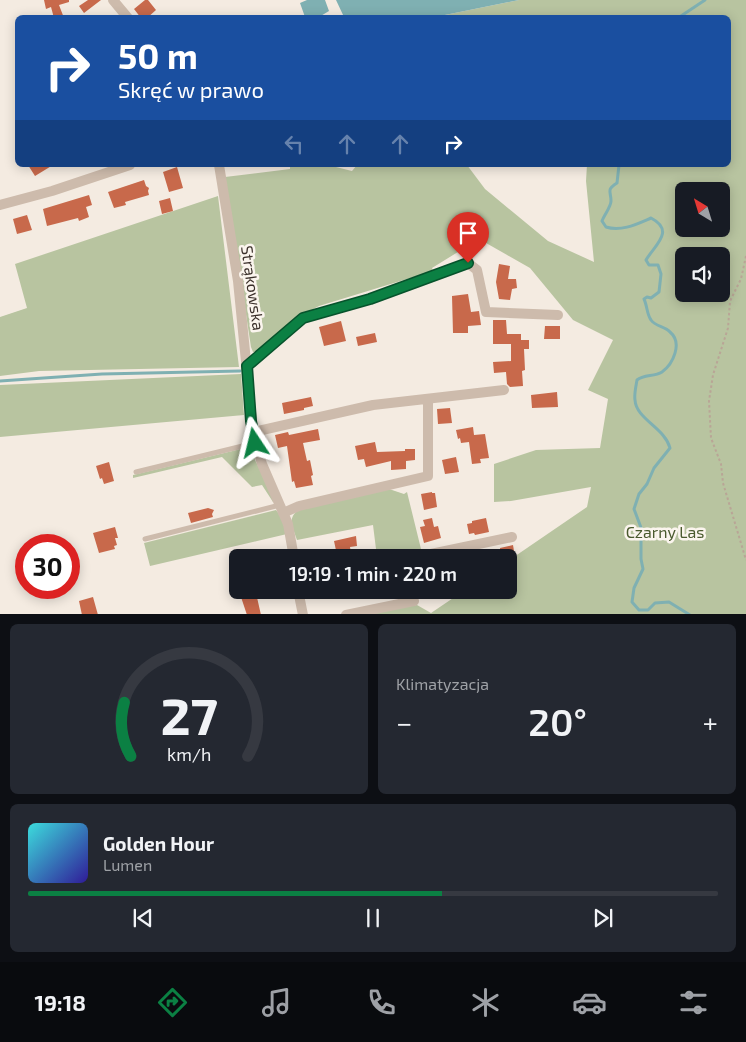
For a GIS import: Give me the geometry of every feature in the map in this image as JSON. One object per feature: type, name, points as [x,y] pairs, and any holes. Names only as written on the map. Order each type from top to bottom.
[{"type":"street","points":[[113,0],[126,15]]},
{"type":"street","points":[[0,205],[52,191],[124,167]]},
{"type":"street","name":"Strąkowska","points":[[219,167],[238,282],[255,443],[264,471],[282,509],[293,549]]},
{"type":"street","points":[[247,366],[303,318],[370,299],[468,263],[477,270],[486,312],[558,315]]},
{"type":"street","points":[[253,432],[373,405],[504,390]]},
{"type":"street","points":[[282,509],[428,476],[428,399]]},
{"type":"street","points":[[455,549],[512,537]]},
{"type":"street","points":[[300,599],[303,614]]},
{"type":"street","points":[[346,614],[414,601]]},
{"type":"lane","points":[[136,472],[255,443]]},
{"type":"lane","points":[[145,539],[282,509]]},
{"type":"path","points":[[746,256],[741,279],[730,301],[729,324],[724,346],[713,375],[709,401],[712,441],[721,464],[723,483],[746,560]]},
{"type":"green space","name":"Czarny Las","points":[[519,0],[746,0],[746,614],[366,614],[417,605],[431,613],[452,599],[517,599],[517,555],[587,507],[591,487],[511,501],[494,502],[494,464],[536,450],[600,448],[608,399],[588,390],[613,340],[573,320],[530,268],[479,239],[432,268],[433,271],[319,306],[296,318],[258,352],[253,352],[225,177],[290,169],[290,167],[336,167],[352,171],[355,167],[468,167],[485,189],[548,241],[594,262],[586,181],[587,167],[731,167],[731,15],[445,15]]},
{"type":"green space","points":[[218,196],[239,367],[39,371],[0,376],[0,317],[27,308],[15,264]]},
{"type":"green space","points":[[241,374],[244,415],[0,437],[0,385]]},
{"type":"green space","points":[[249,447],[254,449],[255,460],[274,497],[273,502],[262,485],[252,487],[222,457],[133,478],[133,475]]},
{"type":"green space","points":[[389,489],[404,494],[407,492],[421,549],[376,549],[373,525],[297,540],[292,527],[292,519],[300,509]]},
{"type":"green space","points":[[276,510],[280,515],[287,534],[150,566],[144,543]]},
{"type":"water","points":[[307,0],[325,0],[329,11],[322,15],[304,15],[300,3]]},
{"type":"water","points":[[336,0],[519,0],[445,15],[343,15]]},
{"type":"building","points":[[44,0],[69,0],[69,2],[59,5],[63,15],[53,15],[51,7],[46,9]]},
{"type":"building","points":[[88,0],[101,0],[84,13],[79,6]]},
{"type":"building","points":[[145,0],[148,0],[156,10],[150,15],[139,15],[134,9]]},
{"type":"building","points":[[29,167],[50,167],[35,176]]},
{"type":"building","points":[[177,167],[183,188],[169,192],[163,172]]},
{"type":"building","points":[[144,180],[149,188],[149,195],[125,202],[126,205],[114,208],[108,192]]},
{"type":"building","points":[[89,195],[92,205],[86,207],[89,217],[79,221],[78,218],[47,226],[43,209]]},
{"type":"building","points":[[170,198],[173,211],[162,214],[159,201]]},
{"type":"building","points":[[27,215],[32,230],[17,234],[13,219]]},
{"type":"building","points":[[499,264],[510,266],[508,279],[516,279],[517,288],[512,289],[510,300],[499,299],[496,282]]},
{"type":"building","points":[[468,294],[471,312],[479,311],[481,325],[468,326],[468,333],[453,333],[452,296]]},
{"type":"building","points":[[493,320],[506,320],[507,334],[521,334],[521,340],[529,340],[529,349],[524,349],[525,370],[522,371],[523,386],[510,387],[507,384],[506,372],[494,373],[493,362],[511,361],[511,344],[493,344]]},
{"type":"building","points":[[341,321],[346,341],[324,346],[319,327]]},
{"type":"building","points":[[545,326],[560,326],[560,339],[544,339]]},
{"type":"building","points":[[375,333],[377,342],[358,346],[356,337]]},
{"type":"building","points":[[557,392],[558,407],[532,408],[531,395]]},
{"type":"building","points":[[311,397],[313,406],[284,414],[282,403]]},
{"type":"building","points":[[450,408],[452,423],[438,424],[437,409]]},
{"type":"building","points":[[473,427],[474,435],[485,434],[489,458],[480,459],[481,463],[472,464],[469,442],[461,443],[456,430]]},
{"type":"building","points":[[318,429],[320,440],[303,443],[307,461],[310,460],[313,485],[296,488],[294,481],[292,482],[287,446],[278,448],[275,435],[288,432],[289,435]]},
{"type":"building","points":[[375,442],[377,452],[415,449],[415,460],[406,461],[406,469],[391,470],[391,461],[366,467],[364,459],[358,460],[355,446]]},
{"type":"building","points":[[456,457],[459,472],[445,474],[442,460]]},
{"type":"building","points":[[109,462],[114,481],[104,484],[102,478],[100,479],[96,466]]},
{"type":"building","points":[[435,493],[437,507],[424,510],[421,494]]},
{"type":"building","points":[[208,508],[214,510],[213,517],[191,523],[188,513]]},
{"type":"building","points":[[432,518],[434,527],[438,526],[441,538],[424,543],[420,527],[425,526],[423,520]]},
{"type":"building","points":[[486,518],[489,532],[475,535],[474,533],[469,534],[467,524]]},
{"type":"building","points":[[115,527],[118,538],[115,538],[117,545],[114,546],[115,549],[99,553],[93,533]]},
{"type":"building","points":[[356,536],[357,546],[350,547],[350,549],[336,549],[334,541]]},
{"type":"building","points":[[513,545],[514,549],[500,549]]},
{"type":"building","points":[[93,597],[98,614],[82,614],[79,601]]},
{"type":"building","points":[[242,599],[257,599],[261,614],[247,614]]},
{"type":"waterway","points":[[682,15],[705,0]]},
{"type":"waterway","points":[[619,167],[617,183],[610,189],[611,203],[602,221],[606,227],[617,229],[629,227],[651,218],[662,228],[661,239],[646,260],[649,265],[658,265],[661,274],[659,292],[651,298],[647,297],[644,299],[651,320],[670,332],[676,342],[673,359],[662,372],[637,380],[635,398],[637,407],[640,413],[663,435],[670,448],[654,468],[647,484],[639,494],[634,509],[643,533],[641,539],[643,569],[634,588],[632,602],[639,610],[648,610],[655,603],[669,602],[688,614]]},
{"type":"waterway","points":[[0,381],[102,374],[240,371]]},
{"type":"route","points":[[255,443],[251,421],[247,366],[292,326],[303,318],[370,299],[468,263]]}]
